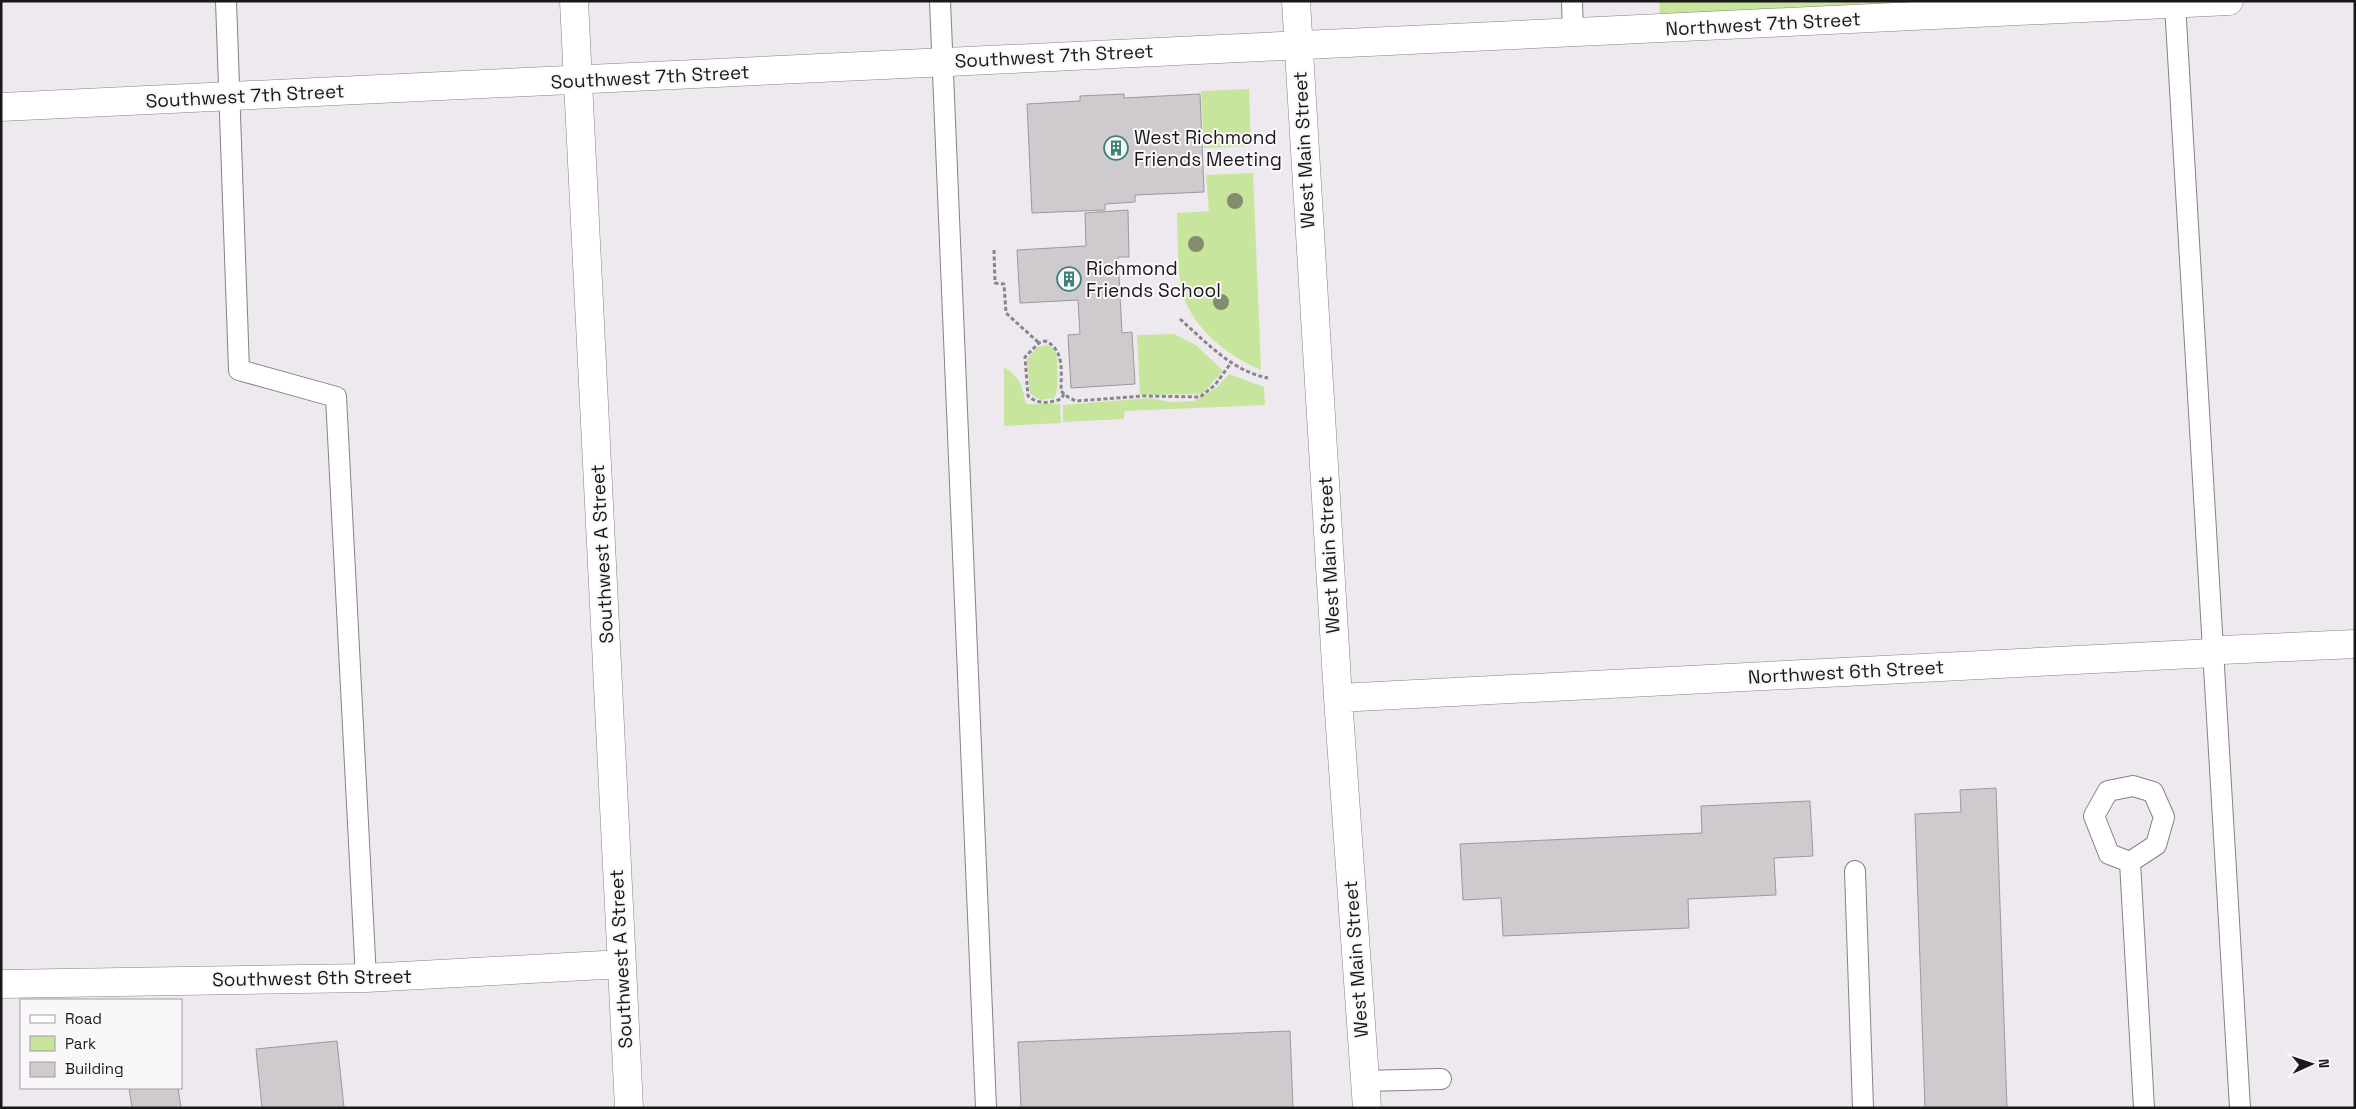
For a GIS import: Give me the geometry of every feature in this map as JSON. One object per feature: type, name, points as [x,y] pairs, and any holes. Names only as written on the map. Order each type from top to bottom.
[{"type":"street","name":"Southwest A Street","points":[[574,1],[629,1108]]},
{"type":"street","name":"West Main Street","points":[[1296,1],[1338,698],[1366,1094]]},
{"type":"street","name":"Northwest 7th Street","points":[[1298,44],[1573,33],[2229,1]]},
{"type":"street","name":"Southwest 7th Street","points":[[1,107],[1298,44]]},
{"type":"street","name":"Northwest 6th Street","points":[[1338,698],[2355,644]]},
{"type":"street","name":"Southwest 6th Street","points":[[1,984],[366,978],[622,964]]},
{"type":"lane","points":[[226,1],[239,370],[336,397],[366,978]]},
{"type":"lane","points":[[940,1],[986,1108]]},
{"type":"lane","points":[[1572,1],[1573,33]]},
{"type":"lane","points":[[2175,4],[2240,1108]]},
{"type":"lane","points":[[2130,862],[2144,1108]]},
{"type":"lane","points":[[1855,871],[1863,1108]]},
{"type":"lane","points":[[1366,1094],[1441,1079]]},
{"type":"path","points":[[1210,161],[1257,158]]},
{"type":"path","points":[[994,250],[995,283],[1004,284],[1006,313],[1039,343]]},
{"type":"path","points":[[1180,319],[1231,363],[1256,376],[1268,378]]},
{"type":"path","points":[[1064,394],[1061,399],[1044,403],[1034,402],[1028,396],[1025,357],[1039,343],[1045,341],[1054,345],[1060,355],[1062,391],[1076,401],[1143,396],[1200,397],[1215,385],[1231,363]]},
{"type":"green space","points":[[1659,1],[2175,1],[1661,29]]},
{"type":"green space","points":[[1249,89],[1251,146],[1204,148],[1201,91]]},
{"type":"green space","points":[[1253,173],[1261,370],[1222,347],[1211,338],[1192,314],[1185,301],[1181,287],[1178,259],[1177,213],[1209,211],[1206,175]]},
{"type":"green space","points":[[1174,334],[1196,345],[1223,371],[1202,394],[1140,395],[1137,335]]},
{"type":"green space","points":[[1047,345],[1056,353],[1058,369],[1057,390],[1054,398],[1041,400],[1030,394],[1027,359],[1038,347]]},
{"type":"green space","points":[[1004,367],[1020,383],[1026,404],[1060,404],[1061,423],[1004,426]]},
{"type":"green space","points":[[1229,374],[1264,387],[1265,405],[1125,411],[1124,419],[1063,422],[1063,405],[1150,398],[1171,402],[1194,401],[1216,388]]},
{"type":"building","name":"West Richmond Friends Meeting","points":[[1124,94],[1124,98],[1200,94],[1204,192],[1135,195],[1135,202],[1105,204],[1105,210],[1032,213],[1027,104],[1080,101],[1080,96]]},
{"type":"building","name":"Richmond Friends School","points":[[1128,210],[1129,257],[1118,257],[1122,333],[1132,332],[1135,384],[1071,388],[1068,335],[1080,334],[1078,300],[1020,303],[1017,250],[1086,246],[1085,213]]},
{"type":"building","points":[[1996,788],[2007,1108],[1925,1108],[1915,814],[1961,812],[1960,790]]},
{"type":"building","points":[[1810,801],[1813,856],[1774,858],[1776,895],[1688,899],[1689,928],[1503,936],[1501,898],[1463,900],[1460,844],[1702,833],[1701,806]]},
{"type":"building","points":[[1290,1031],[1293,1108],[1021,1108],[1018,1042]]},
{"type":"building","points":[[337,1041],[344,1108],[262,1108],[256,1049]]},
{"type":"building","points":[[129,1089],[178,1089],[181,1108],[132,1108]]},
{"type":"place","name":"West Richmond Friends Meeting","points":[[1116,148]]},
{"type":"place","name":"Richmond Friends School","points":[[1069,279]]}]
